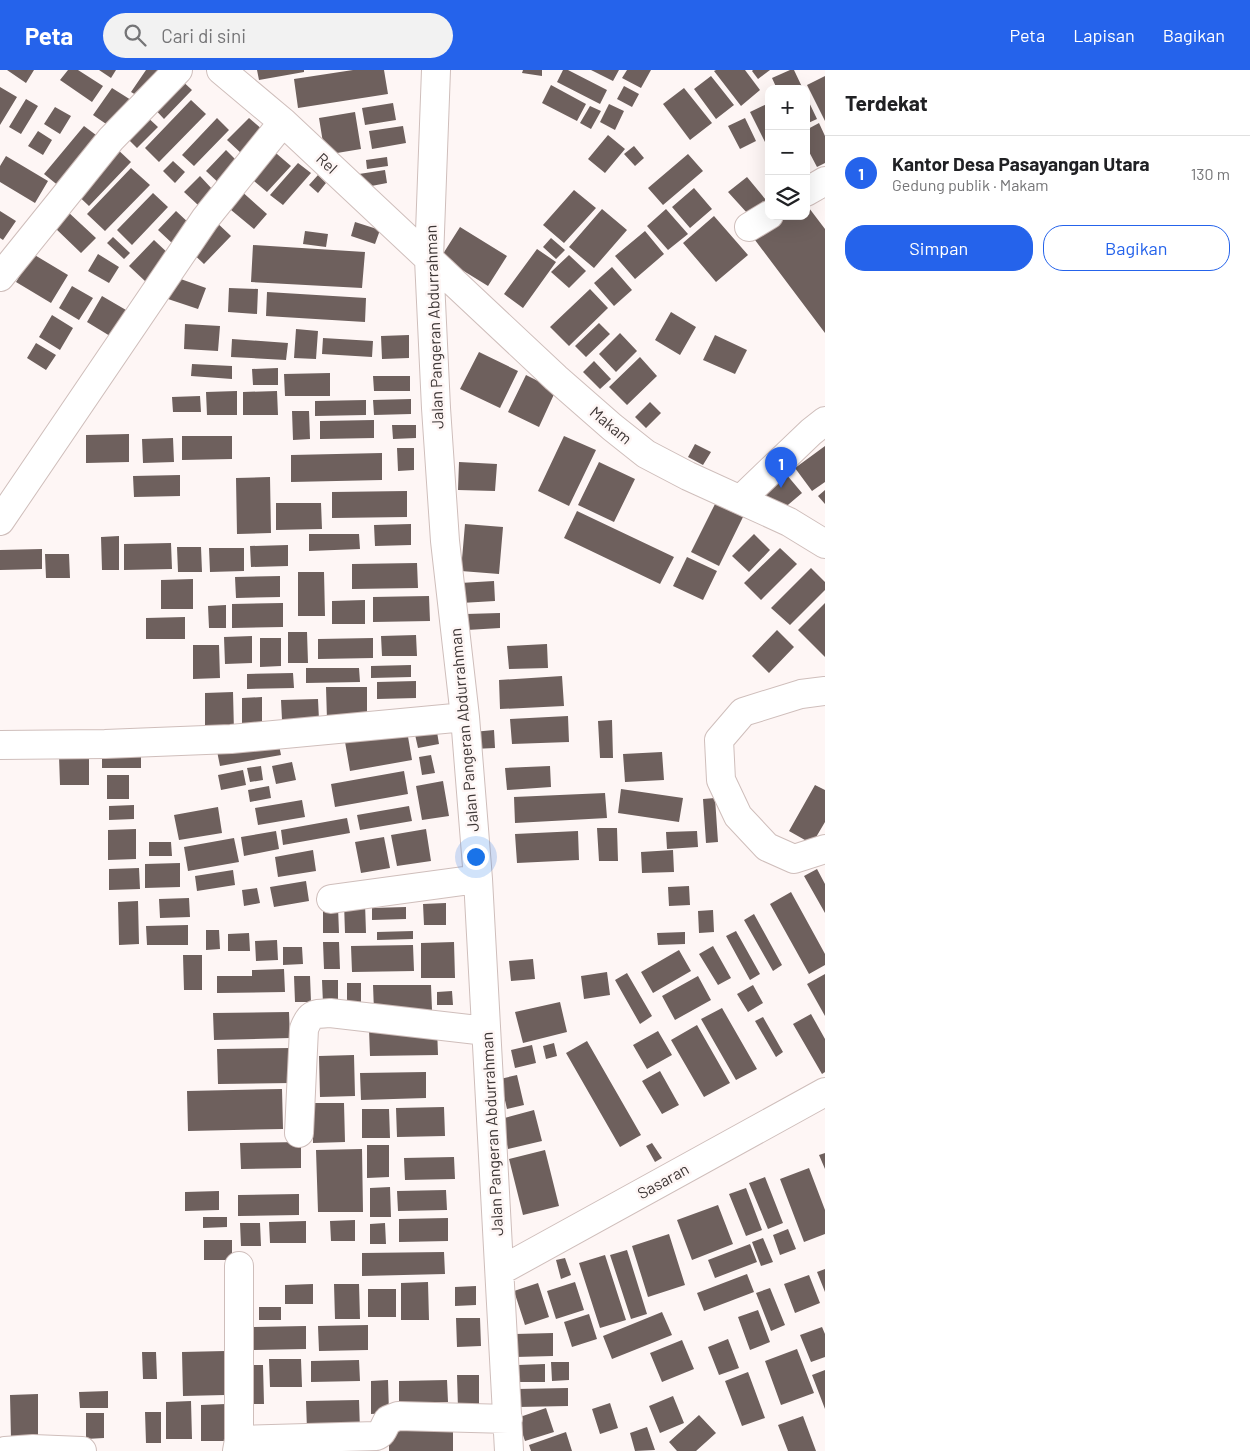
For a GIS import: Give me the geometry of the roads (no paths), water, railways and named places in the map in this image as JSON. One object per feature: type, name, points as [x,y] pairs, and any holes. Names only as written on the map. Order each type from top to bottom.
[{"type":"street","points":[[0,277],[112,139],[178,70]]},
{"type":"street","name":"Rel","points":[[222,70],[283,122],[429,259]]},
{"type":"street","name":"Jalan Pangeran Abdurrahman","points":[[436,70],[429,259],[436,408],[445,541],[465,717],[478,879],[509,1451]]},
{"type":"street","points":[[0,521],[205,219],[283,122]]},
{"type":"street","points":[[810,190],[825,181]]},
{"type":"street","name":"Makam","points":[[429,259],[556,378],[646,454],[688,476],[789,522],[825,544]]},
{"type":"street","points":[[741,499],[825,421]]},
{"type":"street","points":[[825,691],[801,694],[743,712],[719,740],[721,780],[738,816],[767,847],[794,859],[825,849]]},
{"type":"street","points":[[0,745],[231,740],[465,717]]},
{"type":"street","points":[[331,899],[478,879]]},
{"type":"street","points":[[299,1133],[304,1029],[308,1020],[314,1014],[330,1013],[486,1030]]},
{"type":"street","name":"Sasaran","points":[[500,1271],[825,1092]]},
{"type":"street","points":[[239,1266],[238,1445],[371,1444],[380,1435],[388,1420],[398,1416],[508,1419]]},
{"type":"street","points":[[5,1451],[32,1449],[82,1451]]},
{"type":"place","name":"Kantor Desa Pasayangan Utara","points":[[781,488]]}]
